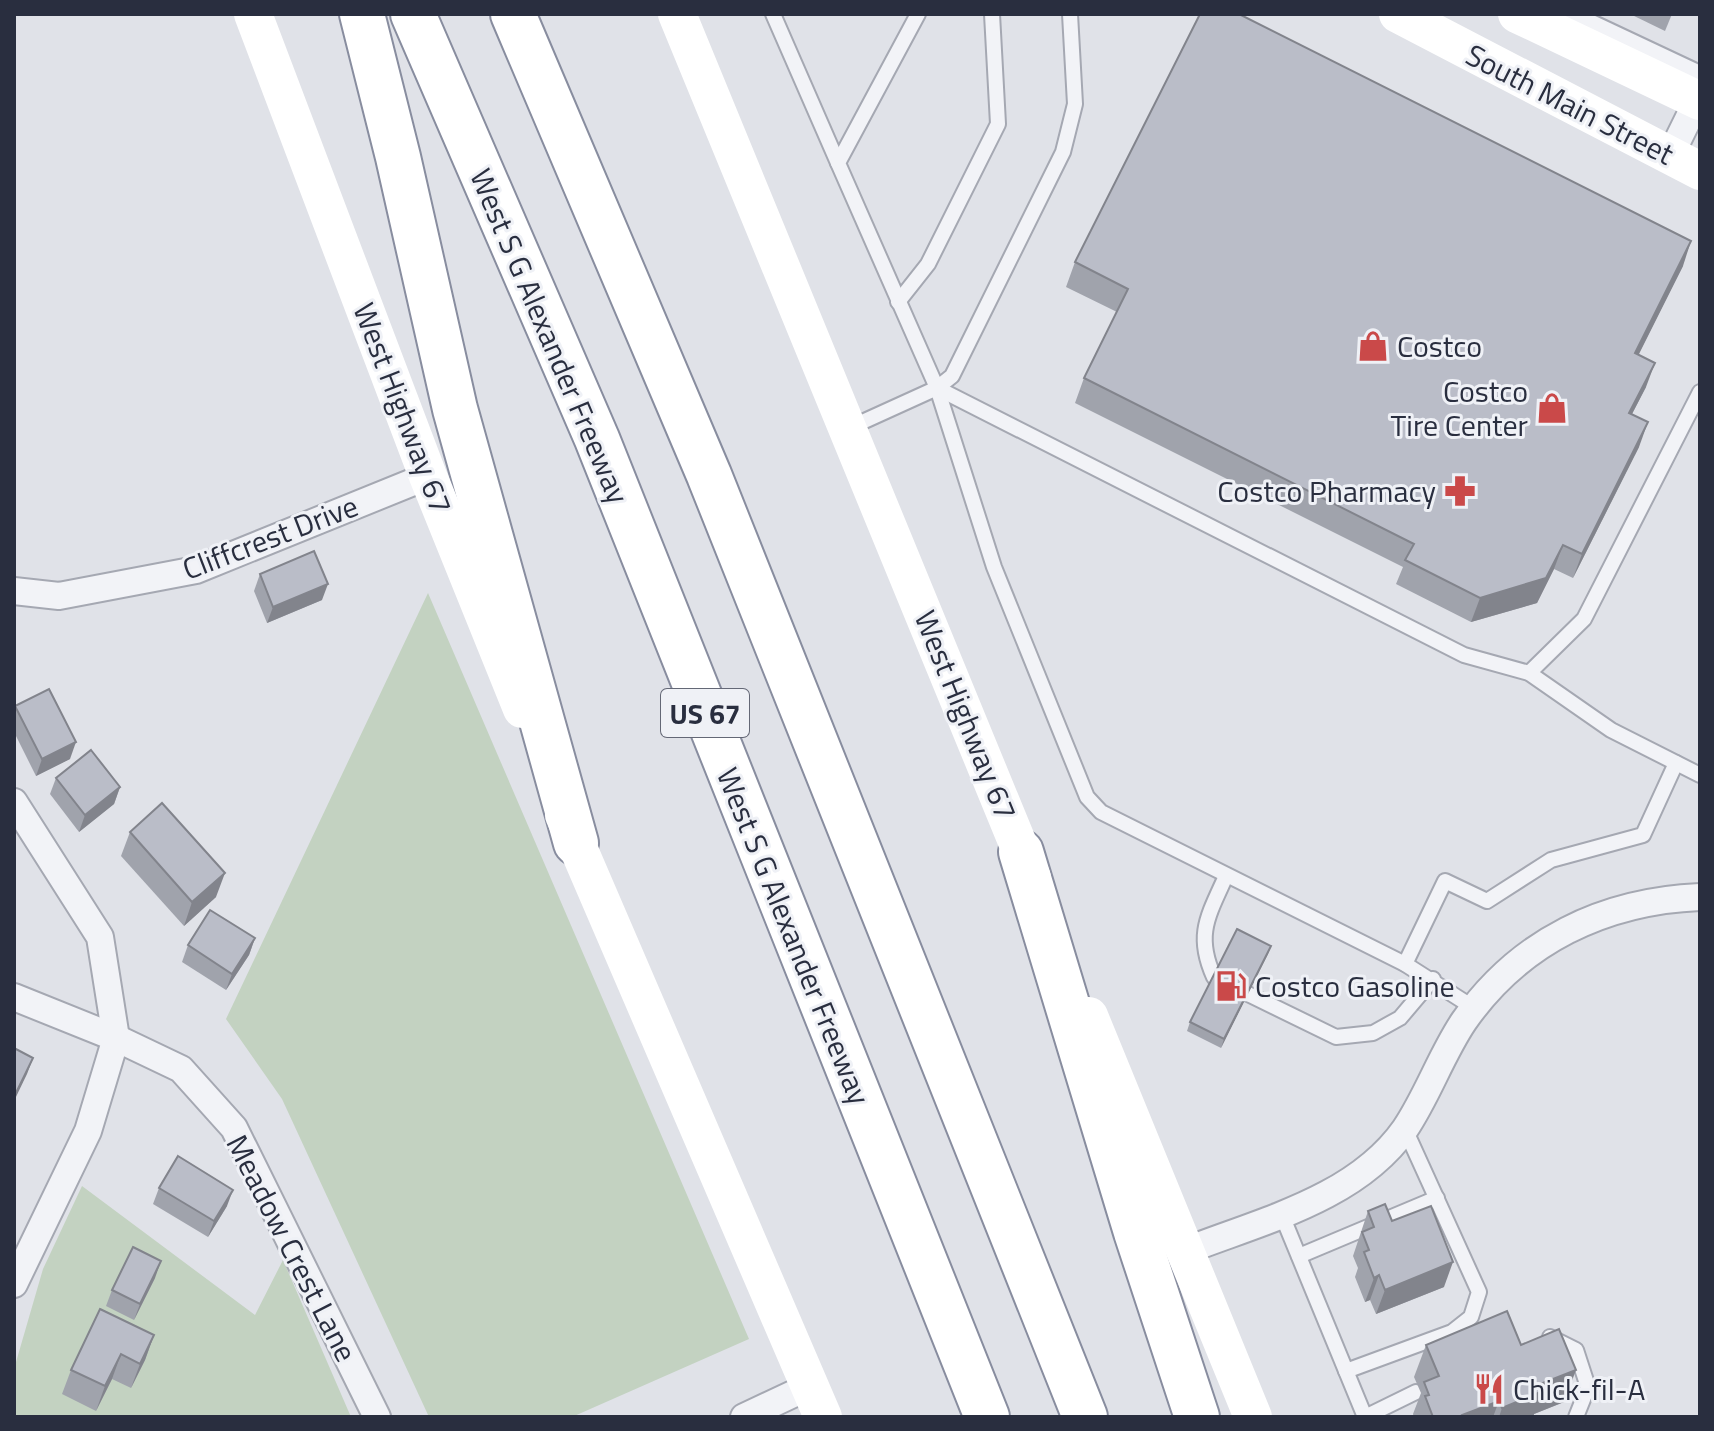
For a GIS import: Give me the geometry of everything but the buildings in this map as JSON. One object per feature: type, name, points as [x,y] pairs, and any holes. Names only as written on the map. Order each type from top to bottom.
[{"type":"highway","points":[[362,14],[455,409],[576,843]]},
{"type":"highway","name":"West S G Alexander Freeway","points":[[413,14],[597,439],[987,1417]]},
{"type":"highway","name":"US 67","points":[[513,14],[709,475],[1085,1417]]},
{"type":"highway","points":[[1021,852],[1136,1232],[1197,1417]]},
{"type":"main road","name":"West Highway 67","points":[[253,14],[428,476],[576,843],[816,1402]]},
{"type":"main road","name":"West Highway 67","points":[[677,14],[1253,1417]]},
{"type":"main road","name":"South Main Street","points":[[1398,14],[1685,163]]},
{"type":"main road","name":"South Main Street","points":[[1517,14],[1699,92]]},
{"type":"street","points":[[1685,163],[1699,92]]},
{"type":"street","name":"Cliffcrest Drive","points":[[14,591],[59,596],[196,570],[428,476]]},
{"type":"street","points":[[14,802],[100,937],[116,1038],[88,1131],[14,1284]]},
{"type":"street","points":[[1185,1251],[1281,1213],[1359,1177],[1393,1147],[1474,1008],[1492,985],[1571,927],[1623,906],[1700,897]]},
{"type":"street","name":"Meadow Crest Lane","points":[[14,997],[116,1038],[181,1069],[234,1128],[377,1417]]},
{"type":"street","points":[[744,1417],[816,1402]]},
{"type":"lane","points":[[773,14],[937,388],[994,567],[1087,797],[1101,812],[1405,964],[1433,979],[1474,1008]]},
{"type":"lane","points":[[838,163],[918,14]]},
{"type":"lane","points":[[898,302],[928,264],[998,124],[992,14]]},
{"type":"lane","points":[[848,428],[937,388],[952,376],[1063,152],[1075,104],[1070,14]]},
{"type":"lane","points":[[937,388],[1464,655],[1529,673],[1611,730],[1700,775]]},
{"type":"lane","points":[[1529,673],[1584,619],[1700,392]]},
{"type":"lane","points":[[1405,964],[1445,881],[1487,901],[1551,860],[1643,835],[1676,763]]},
{"type":"lane","points":[[1214,977],[1202,951],[1209,913],[1226,876]]},
{"type":"lane","points":[[1248,994],[1336,1037],[1373,1033],[1400,1018],[1433,979]]},
{"type":"lane","points":[[1346,1371],[1452,1332],[1471,1317],[1479,1292],[1405,1129]]},
{"type":"lane","points":[[1299,1256],[1437,1198]]},
{"type":"lane","points":[[1281,1213],[1365,1417],[1416,1392]]},
{"type":"lane","points":[[1537,1342],[1550,1337],[1576,1350],[1588,1387],[1576,1417]]},
{"type":"green space","points":[[428,593],[749,1339],[572,1417],[429,1417],[282,1099],[226,1019]]},
{"type":"green space","points":[[82,1186],[255,1315],[283,1260],[351,1417],[14,1417],[14,1369],[43,1269]]},
{"type":"place","name":"Costco","points":[[1373,346]]},
{"type":"place","name":"Costco Tire Center","points":[[1552,408]]},
{"type":"place","name":"Costco Pharmacy","points":[[1460,491]]},
{"type":"place","name":"Costco Gasoline","points":[[1231,986]]},
{"type":"place","name":"Chick-fil-A","points":[[1489,1389]]}]
